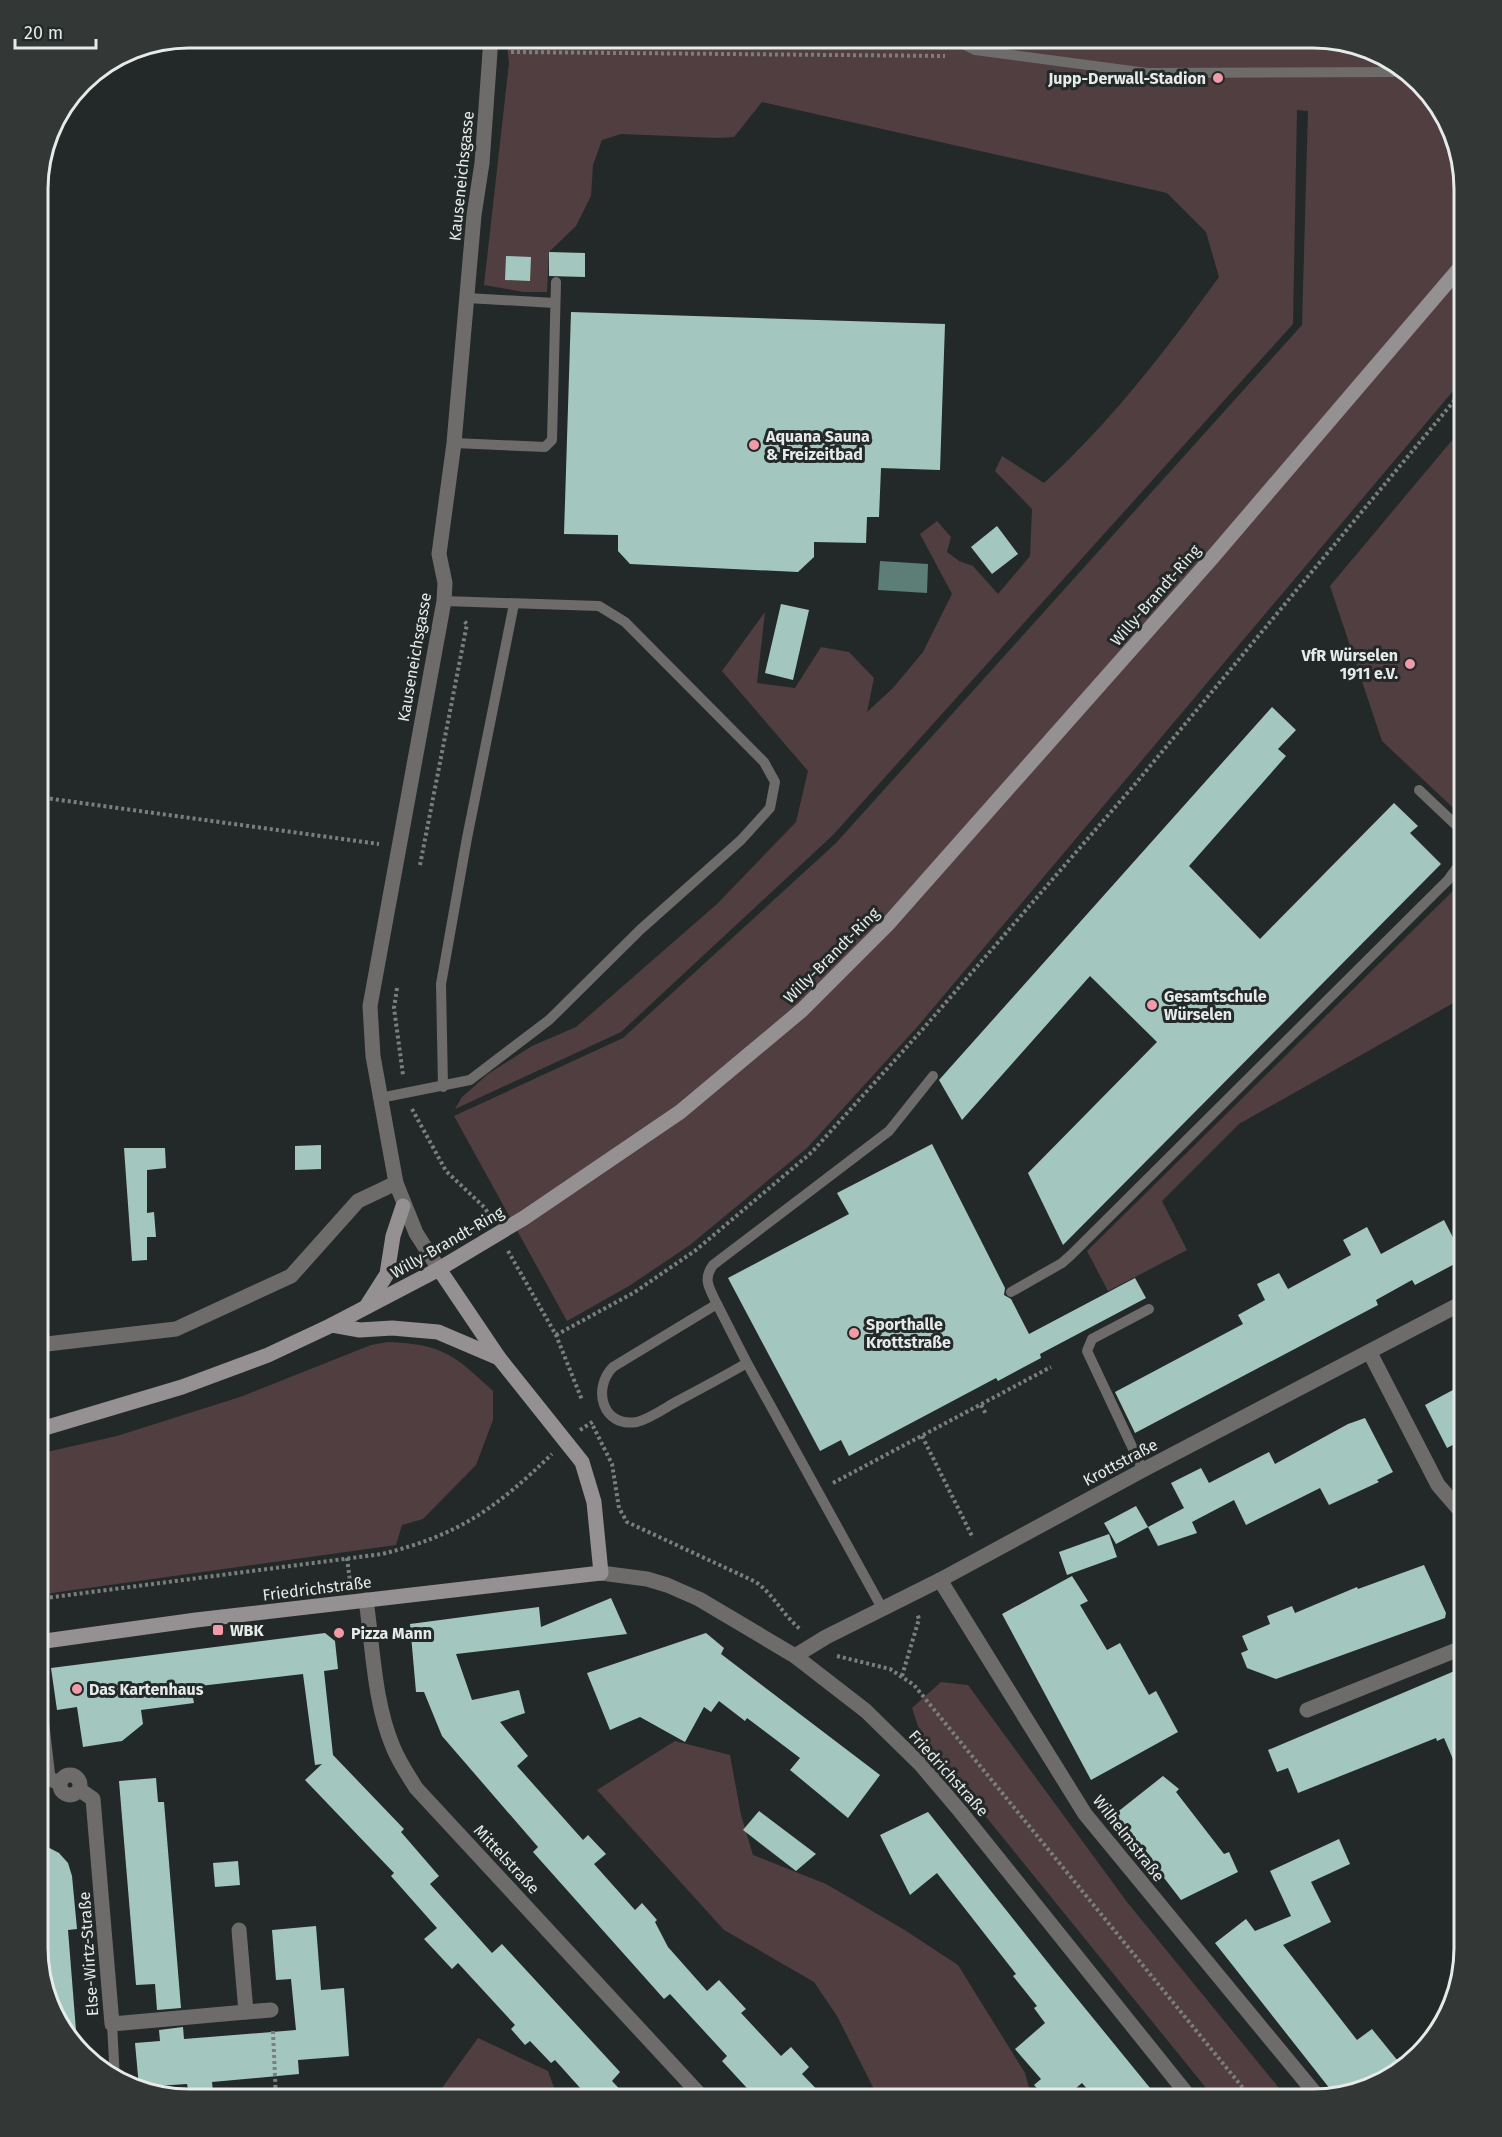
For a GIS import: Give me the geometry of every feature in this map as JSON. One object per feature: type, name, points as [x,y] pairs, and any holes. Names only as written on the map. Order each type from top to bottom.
[{"type":"main road","name":"Willy-Brandt-Ring","points":[[48,1427],[182,1387],[268,1355],[332,1325],[439,1269],[524,1218],[680,1112],[802,1010],[887,925],[1211,559],[1454,275]]},
{"type":"main road","points":[[366,1308],[387,1274],[393,1236],[403,1206]]},
{"type":"main road","points":[[439,1269],[499,1358],[567,1440],[582,1462],[594,1502],[601,1573]]},
{"type":"main road","points":[[332,1325],[360,1330],[392,1328],[438,1332],[499,1358]]},
{"type":"main road","name":"Friedrichstraße","points":[[48,1641],[601,1573]]},
{"type":"street","name":"Kauseneichsgasse","points":[[439,1269],[403,1206],[396,1183],[373,1056],[370,1006],[379,945],[400,846],[444,602],[445,583],[439,554],[454,444],[482,163],[490,48]]},
{"type":"street","points":[[48,1344],[176,1329],[291,1276],[358,1201],[396,1183]]},
{"type":"street","name":"Krottstraße","points":[[795,1656],[816,1642],[940,1580],[1143,1470],[1454,1307]]},
{"type":"street","points":[[1370,1353],[1438,1485],[1454,1503]]},
{"type":"street","name":"Friedrichstraße","points":[[601,1573],[647,1579],[699,1599],[795,1656],[866,1711],[921,1765],[1183,2089]]},
{"type":"street","name":"Wilhelmstraße","points":[[940,1580],[1086,1814],[1312,2089]]},
{"type":"street","name":"Mittelstraße","points":[[366,1600],[378,1694],[386,1729],[393,1748],[416,1788],[696,2089]]},
{"type":"street","points":[[1307,1710],[1454,1651]]},
{"type":"street","name":"Else-Wirtz-Straße","points":[[48,1778],[60,1783],[63,1794],[76,1794],[80,1790],[93,1798],[112,2024],[272,2010]]},
{"type":"street","points":[[239,1930],[246,2012]]},
{"type":"lane","points":[[971,48],[1147,74],[1392,72]]},
{"type":"lane","points":[[454,444],[545,447],[549,445],[552,440],[556,282]]},
{"type":"lane","points":[[467,298],[555,303]]},
{"type":"lane","points":[[380,1098],[470,1080],[549,1020],[641,929],[741,840],[770,808],[775,782],[764,762],[625,622],[599,606],[444,602]]},
{"type":"lane","points":[[443,1087],[441,984],[469,826],[514,604]]},
{"type":"lane","points":[[1419,790],[1454,823]]},
{"type":"lane","points":[[1011,1292],[1062,1263],[1071,1255],[1454,872]]},
{"type":"lane","points":[[882,1608],[747,1363],[706,1281],[706,1275],[713,1265],[889,1131],[933,1076]]},
{"type":"lane","points":[[717,1304],[613,1367],[604,1377],[602,1386],[606,1413],[616,1420],[637,1422],[747,1363]]},
{"type":"lane","points":[[1143,1470],[1087,1351],[1092,1340],[1149,1309]]},
{"type":"lane","points":[[112,2024],[114,2068]]},
{"type":"path","points":[[613,48],[941,56],[975,50]]},
{"type":"path","points":[[1243,2089],[914,1685],[902,1676],[872,1663],[832,1655],[788,1618],[772,1596],[756,1582],[627,1522],[619,1508],[612,1464],[556,1335],[635,1292],[696,1250],[812,1152],[922,1030],[1136,783],[1454,401]]},
{"type":"path","points":[[48,798],[400,846]]},
{"type":"path","points":[[819,1490],[1051,1367]]},
{"type":"path","points":[[981,1405],[986,1414]]},
{"type":"path","points":[[48,1598],[382,1554],[415,1546],[446,1535],[475,1519],[511,1493],[567,1440],[592,1422]]},
{"type":"path","points":[[922,1436],[983,1557]]},
{"type":"path","points":[[902,1676],[919,1619],[912,1594]]},
{"type":"path","points":[[272,2010],[276,2089]]},
{"type":"shaded area","points":[[507,48],[1323,48],[1359,55],[1376,62],[1413,89],[1435,118],[1443,135],[1453,170],[1454,189],[1454,390],[918,1026],[807,1148],[690,1245],[629,1286],[567,1321],[454,1116],[623,1038],[836,843],[1302,325],[1308,111],[1297,110],[1293,324],[833,835],[621,1032],[455,1109],[462,1097],[488,1074],[532,1046],[576,1027],[717,904],[796,822],[808,771],[722,671],[765,612],[757,683],[795,688],[821,647],[849,652],[874,678],[867,712],[893,688],[923,652],[952,594],[920,534],[937,521],[951,537],[947,552],[959,561],[973,566],[998,594],[1030,556],[1032,509],[995,471],[1002,456],[1044,483],[1069,460],[1115,410],[1219,277],[1206,232],[1167,193],[762,102],[734,137],[621,134],[602,140],[593,165],[591,196],[576,226],[549,252],[547,292],[524,292],[484,285],[509,63]]},
{"type":"shaded area","name":"VfR Würselen 1911 e.V.","points":[[1454,438],[1454,809],[1382,741],[1330,586]]},
{"type":"shaded area","points":[[880,561],[928,564],[927,593],[878,590]]},
{"type":"shaded area","points":[[1454,890],[1454,1003],[1239,1124],[1162,1201],[1187,1250],[1108,1291],[1087,1251]]},
{"type":"shaded area","points":[[388,1342],[407,1343],[435,1349],[457,1360],[493,1391],[493,1420],[476,1465],[423,1519],[402,1525],[396,1545],[48,1594],[48,1452],[117,1436],[243,1396],[371,1345]]},
{"type":"shaded area","points":[[941,1682],[968,1685],[1127,1902],[1280,2089],[1207,2089],[922,1738],[912,1708]]},
{"type":"shaded area","points":[[675,1741],[730,1755],[741,1815],[753,1855],[826,1884],[903,1929],[958,1965],[1025,2073],[1029,2089],[874,2089],[837,2016],[814,1982],[724,1930],[597,1790]]},
{"type":"shaded area","points":[[478,2038],[548,2071],[554,2089],[441,2089]]},
{"type":"building","points":[[549,252],[585,253],[585,277],[549,276]]},
{"type":"building","points":[[506,256],[531,257],[530,281],[505,280]]},
{"type":"building","name":"Aquana Sauna & Freizeitbad","points":[[571,312],[945,324],[940,470],[881,468],[879,517],[867,517],[866,543],[814,542],[814,557],[798,572],[630,564],[618,551],[618,535],[564,534]]},
{"type":"building","points":[[997,526],[1018,554],[992,574],[971,547]]},
{"type":"building","points":[[781,604],[809,610],[793,680],[765,673]]},
{"type":"building","points":[[1272,707],[1296,730],[1278,749],[1286,756],[1189,866],[1260,939],[1394,803],[1418,826],[1410,833],[1441,864],[1063,1245],[1028,1173],[1157,1042],[1090,976],[962,1120],[939,1080]]},
{"type":"building","name":"Sporthalle Krottstraße","points":[[932,1144],[1005,1288],[1004,1295],[1011,1299],[1029,1334],[1135,1278],[1146,1298],[1040,1354],[1041,1358],[998,1381],[996,1378],[849,1456],[841,1440],[820,1451],[728,1278],[849,1214],[837,1193]]},
{"type":"building","points":[[321,1145],[321,1169],[295,1170],[295,1146]]},
{"type":"building","points":[[124,1148],[165,1148],[166,1168],[147,1170],[147,1213],[154,1212],[156,1237],[147,1237],[147,1260],[132,1261]]},
{"type":"building","points":[[1444,1220],[1454,1240],[1454,1264],[1415,1285],[1412,1280],[1376,1300],[1378,1305],[1135,1433],[1115,1392],[1243,1324],[1238,1315],[1265,1300],[1257,1284],[1279,1273],[1288,1289],[1351,1255],[1343,1240],[1367,1227],[1381,1254]]},
{"type":"building","points":[[1454,1389],[1454,1444],[1447,1448],[1425,1405]]},
{"type":"building","points":[[1365,1418],[1393,1472],[1377,1480],[1379,1482],[1329,1505],[1320,1488],[1246,1525],[1234,1500],[1192,1522],[1197,1533],[1158,1546],[1148,1527],[1184,1508],[1171,1483],[1201,1468],[1209,1483],[1269,1452],[1275,1464],[1348,1424]]},
{"type":"building","points":[[1136,1506],[1148,1527],[1116,1544],[1104,1523]]},
{"type":"building","points":[[1109,1534],[1117,1557],[1067,1575],[1059,1552]]},
{"type":"building","points":[[1424,1565],[1446,1613],[1445,1618],[1276,1679],[1247,1668],[1241,1653],[1248,1650],[1242,1636],[1270,1624],[1267,1616],[1292,1606],[1295,1613],[1357,1587],[1358,1589]]},
{"type":"building","points":[[1072,1576],[1088,1601],[1080,1605],[1107,1650],[1120,1643],[1149,1695],[1156,1691],[1178,1732],[1091,1780],[1002,1614]]},
{"type":"building","points":[[611,1598],[627,1634],[456,1654],[472,1700],[519,1690],[525,1713],[500,1722],[528,1756],[517,1766],[583,1840],[588,1835],[606,1854],[594,1864],[635,1910],[642,1903],[657,1920],[655,1922],[668,1947],[707,1991],[719,1980],[746,2009],[741,2013],[781,2056],[791,2047],[809,2067],[802,2074],[816,2089],[748,2089],[722,2061],[727,2056],[670,1994],[664,1999],[533,1852],[538,1847],[442,1736],[424,1692],[416,1692],[410,1624],[539,1607],[541,1627]]},
{"type":"building","points":[[325,1633],[335,1641],[338,1669],[324,1671],[333,1755],[404,1829],[401,1832],[439,1876],[430,1884],[492,1953],[502,1944],[620,2072],[612,2081],[620,2089],[581,2089],[555,2060],[551,2063],[530,2041],[525,2045],[511,2029],[515,2025],[458,1963],[452,1969],[424,1939],[437,1928],[391,1876],[394,1873],[305,1780],[322,1764],[315,1765],[303,1674],[191,1687],[194,1703],[141,1710],[143,1724],[122,1741],[83,1747],[77,1707],[57,1710],[51,1668]]},
{"type":"building","points":[[706,1633],[724,1648],[721,1654],[880,1775],[848,1818],[790,1770],[800,1758],[747,1718],[745,1721],[719,1701],[711,1712],[704,1707],[685,1742],[640,1717],[610,1730],[587,1673]]},
{"type":"building","points":[[1454,1671],[1454,1762],[1444,1738],[1437,1741],[1436,1738],[1298,1793],[1288,1768],[1277,1772],[1268,1750]]},
{"type":"building","points":[[1163,1776],[1179,1789],[1176,1792],[1224,1854],[1229,1852],[1238,1872],[1181,1900],[1115,1814]]},
{"type":"building","points":[[156,1778],[158,1802],[164,1802],[181,2008],[157,2010],[155,1984],[136,1985],[119,1781]]},
{"type":"building","points":[[759,1811],[816,1854],[796,1871],[743,1830]]},
{"type":"building","points":[[928,1812],[1151,2089],[1087,2089],[1082,2083],[1075,2089],[1038,2089],[1034,2085],[1041,2079],[1015,2049],[1045,2023],[1034,2008],[1037,2006],[1013,1976],[1016,1974],[937,1873],[910,1895],[880,1835]]},
{"type":"building","points":[[1339,1839],[1350,1864],[1311,1882],[1331,1922],[1283,1945],[1357,2040],[1372,2029],[1398,2061],[1384,2070],[1350,2084],[1329,2088],[1215,1943],[1246,1919],[1255,1931],[1291,1916],[1270,1871]]},
{"type":"building","points":[[48,1847],[59,1853],[68,1863],[72,1876],[77,1929],[68,1930],[76,2032],[59,2002],[49,1967]]},
{"type":"building","points":[[238,1861],[240,1885],[215,1887],[213,1863]]},
{"type":"building","points":[[316,1926],[321,1990],[344,1988],[349,2056],[298,2060],[299,2074],[212,2082],[213,2089],[188,2089],[187,2084],[160,2086],[138,2080],[135,2043],[160,2041],[159,2030],[183,2027],[184,2039],[296,2030],[291,1979],[276,1980],[272,1930]]},
{"type":"place","name":"Jupp-Derwall-Stadion","points":[[1218,78]]},
{"type":"place","name":"Aquana Sauna & Freizeitbad","points":[[754,445]]},
{"type":"place","name":"VfR Würselen 1911 e.V.","points":[[1410,664]]},
{"type":"place","name":"Gesamtschule Würselen","points":[[1152,1005]]},
{"type":"place","name":"Sporthalle Krottstraße","points":[[854,1333]]},
{"type":"place","name":"WBK","points":[[218,1630]]},
{"type":"place","name":"Pizza Mann","points":[[339,1633]]},
{"type":"place","name":"Das Kartenhaus","points":[[77,1689]]}]
